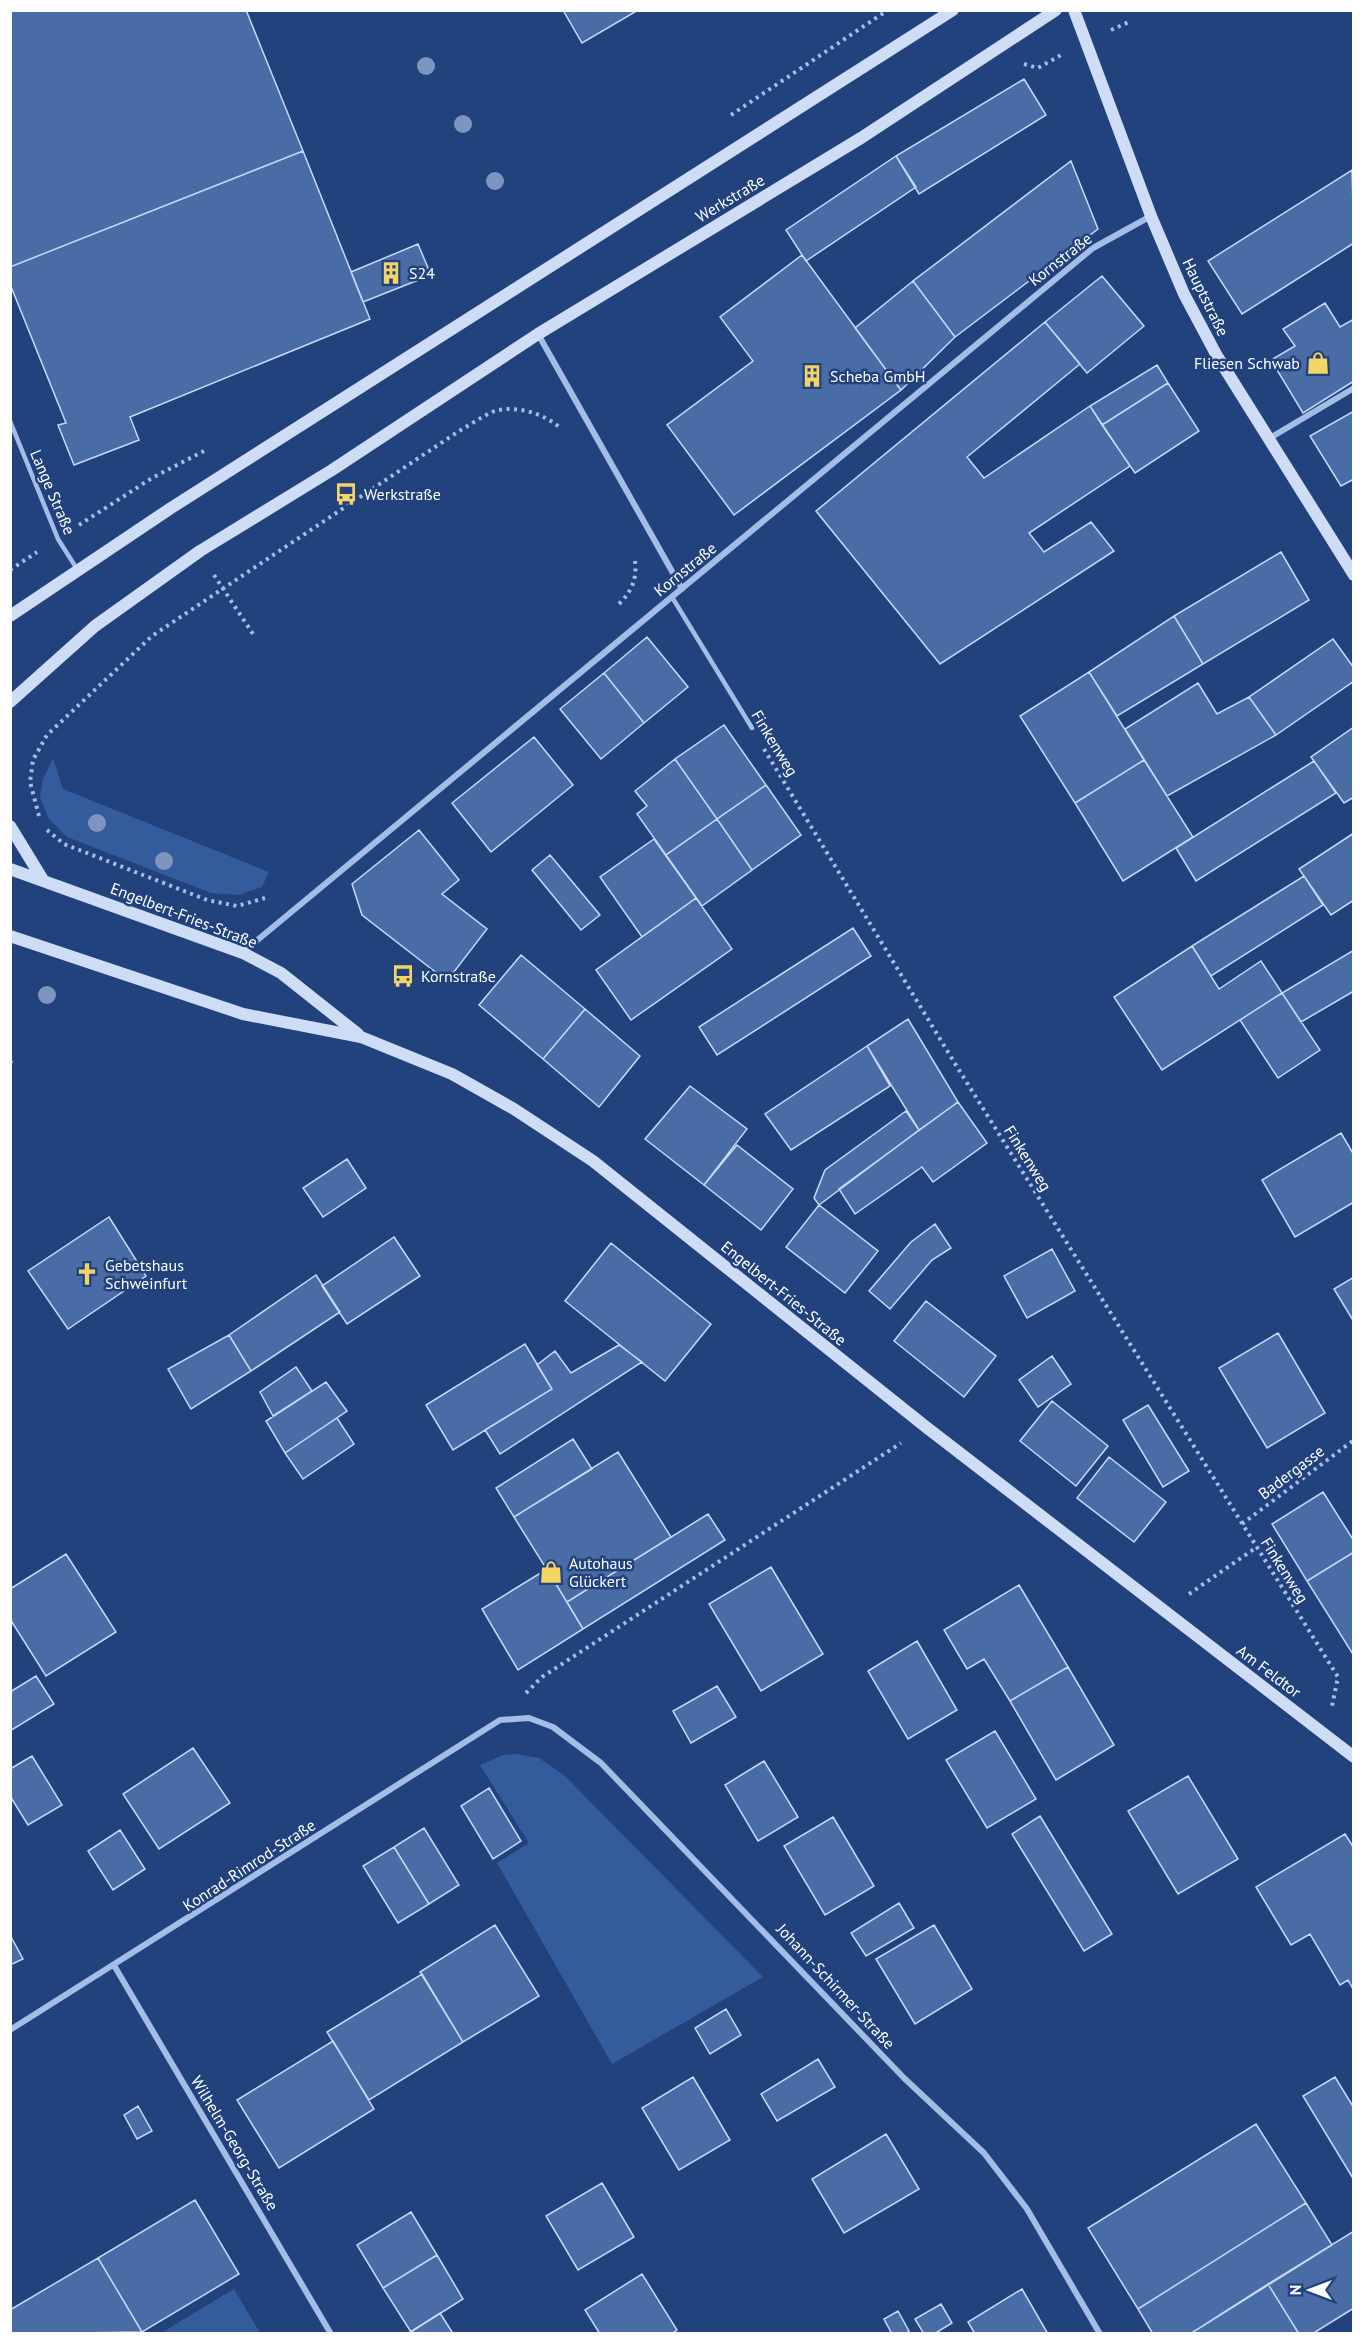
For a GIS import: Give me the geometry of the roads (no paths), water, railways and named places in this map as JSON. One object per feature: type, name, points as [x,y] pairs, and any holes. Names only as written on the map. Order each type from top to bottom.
[{"type":"main road","points":[[10,616],[78,570],[953,10]]},
{"type":"main road","name":"Werkstraße","points":[[10,702],[94,626],[200,551],[332,470],[538,334],[861,138],[1056,10]]},
{"type":"main road","name":"Hauptstraße","points":[[1074,10],[1151,216],[1195,316],[1353,575]]},
{"type":"main road","points":[[10,826],[43,880]]},
{"type":"main road","name":"Engelbert-Fries-Straße","points":[[10,869],[243,953],[281,973],[361,1037]]},
{"type":"main road","name":"Engelbert-Fries-Straße","points":[[10,936],[243,1014],[361,1037],[452,1074],[514,1109],[593,1161],[926,1427],[1164,1611]]},
{"type":"main road","name":"Am Feldtor","points":[[1164,1611],[1353,1757]]},
{"type":"street","name":"Kornstraße","points":[[243,953],[1094,248],[1151,216]]},
{"type":"street","points":[[538,334],[682,589]]},
{"type":"street","points":[[1270,438],[1353,388]]},
{"type":"street","name":"Johann-Schirmer-Straße","points":[[500,1719],[529,1718],[553,1727],[601,1763],[904,2078],[984,2153],[1027,2209],[1100,2334]]},
{"type":"street","name":"Konrad-Rimrod-Straße","points":[[10,2030],[115,1967],[500,1719]]},
{"type":"street","name":"Wilhelm-Georg-Straße","points":[[115,1967],[331,2334]]},
{"type":"lane","name":"Lange Straße","points":[[10,421],[58,539],[78,570]]},
{"type":"lane","name":"Finkenweg","points":[[672,597],[752,728]]},
{"type":"place","name":"S24","points":[[391,273]]},
{"type":"place","name":"Fliesen Schwab","points":[[1318,363]]},
{"type":"place","name":"Scheba GmbH","points":[[812,376]]},
{"type":"place","name":"Werkstraße","points":[[346,494]]},
{"type":"place","name":"Kornstraße","points":[[403,976]]},
{"type":"place","name":"Gebetshaus Schweinfurt","points":[[87,1274]]},
{"type":"place","name":"Autohaus Glückert","points":[[551,1572]]}]
